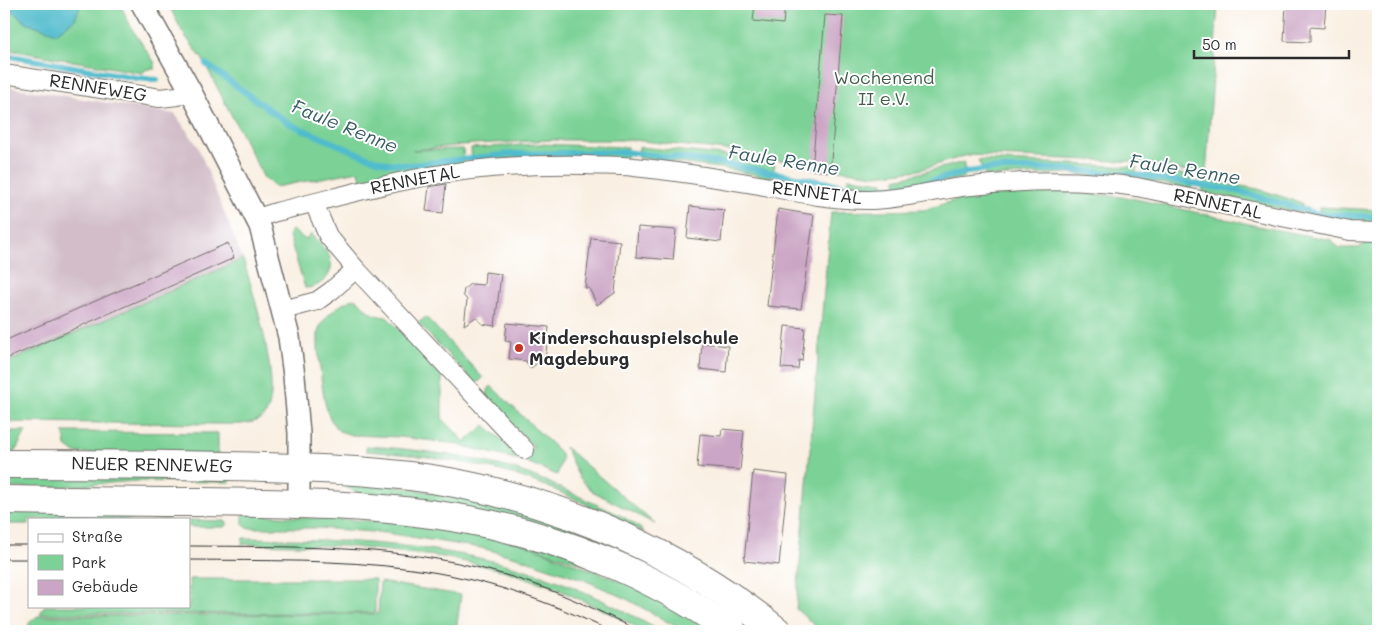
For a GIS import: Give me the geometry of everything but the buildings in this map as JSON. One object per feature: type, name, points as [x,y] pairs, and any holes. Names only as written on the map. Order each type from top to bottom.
[{"type":"main road","name":"NEUER RENNEWEG","points":[[4,464],[300,468],[357,471],[453,483],[526,500],[576,517],[634,541],[683,566],[744,606],[777,631]]},
{"type":"main road","name":"NEUER RENNEWEG","points":[[4,500],[299,504],[350,506],[442,516],[494,526],[541,538],[590,555],[652,583],[697,608],[732,631]]},
{"type":"street","points":[[142,4],[190,90],[257,218],[289,338],[299,433],[299,504]]},
{"type":"street","name":"RENNEWEG","points":[[4,74],[160,98],[178,96],[190,90]]},
{"type":"street","name":"RENNETAL","points":[[257,218],[408,180],[471,169],[500,166],[564,165],[649,169],[702,175],[841,199],[864,200],[894,198],[971,186],[1006,183],[1074,181],[1102,183],[1137,187],[1350,231],[1378,232]]},
{"type":"street","points":[[314,203],[328,236],[356,269],[526,450]]},
{"type":"street","points":[[283,310],[316,300],[331,291],[356,269]]},
{"type":"shaded area","points":[[4,86],[175,114],[197,145],[243,259],[4,364]]},
{"type":"green space","points":[[4,4],[120,4],[132,29],[155,63],[155,69],[147,69],[142,73],[4,49]]},
{"type":"green space","name":"Wochenend II e.V.","points":[[168,4],[1218,4],[1206,175],[1140,162],[968,155],[919,170],[876,175],[809,166],[735,151],[633,140],[551,140],[474,144],[413,150],[463,149],[464,165],[405,172],[361,180],[359,171],[275,187],[264,178],[203,60],[183,33]]},
{"type":"green space","points":[[538,144],[627,147],[626,158],[530,157],[472,163],[471,148]]},
{"type":"green space","points":[[639,147],[734,156],[775,165],[771,178],[727,169],[638,158]]},
{"type":"green space","points":[[978,160],[1137,167],[1133,181],[1069,173],[986,177]]},
{"type":"green space","points":[[964,162],[964,178],[897,191],[896,179]]},
{"type":"green space","points":[[1147,168],[1192,176],[1191,189],[1145,180]]},
{"type":"green space","points":[[848,178],[884,182],[884,194],[848,191]]},
{"type":"green space","points":[[1205,180],[1258,189],[1302,203],[1301,213],[1202,192]]},
{"type":"green space","points":[[1063,191],[1131,198],[1267,228],[1332,240],[1338,248],[1359,248],[1367,241],[1378,243],[1378,631],[821,631],[796,609],[831,212],[924,210],[966,197]]},
{"type":"green space","points":[[1320,207],[1378,210],[1378,224],[1316,218]]},
{"type":"green space","points":[[292,230],[306,240],[311,234],[329,256],[331,268],[329,273],[317,285],[305,288],[289,236]]},
{"type":"green space","points":[[243,259],[259,316],[269,365],[271,388],[269,406],[263,417],[253,422],[235,424],[4,422],[4,364]]},
{"type":"green space","points":[[353,299],[357,299],[373,314],[387,317],[442,375],[442,418],[465,442],[485,425],[521,457],[534,447],[487,398],[488,390],[491,386],[560,452],[562,459],[557,475],[527,462],[450,443],[400,437],[352,435],[339,431],[332,422],[325,404],[318,335],[321,324],[329,315],[338,307]]},
{"type":"green space","points":[[426,317],[483,378],[476,384],[418,323]]},
{"type":"green space","points":[[4,431],[26,431],[15,452],[4,452]]},
{"type":"green space","points":[[64,432],[218,433],[218,455],[75,453],[66,446]]},
{"type":"green space","points":[[366,446],[442,454],[516,470],[553,484],[619,515],[645,533],[570,497],[505,472],[446,460],[366,451]]},
{"type":"green space","points":[[565,447],[655,524],[592,491],[579,477]]},
{"type":"green space","points":[[4,474],[230,478],[230,482],[135,481],[46,488],[4,488]]},
{"type":"green space","points":[[364,481],[511,505],[635,551],[764,631],[753,631],[713,604],[356,492],[338,483]]},
{"type":"green space","points":[[4,511],[168,513],[168,518],[28,518],[28,524],[4,524]]},
{"type":"green space","points":[[243,514],[428,524],[524,544],[636,587],[713,631],[684,631],[623,597],[582,579],[520,558],[481,548],[386,533],[317,528],[247,528],[243,524]]},
{"type":"green space","points":[[190,520],[225,521],[228,524],[224,527],[190,527]]},
{"type":"green space","points":[[243,538],[362,542],[442,551],[481,559],[520,568],[571,586],[610,604],[660,631],[644,631],[553,587],[506,571],[444,557],[344,546],[242,544]]},
{"type":"green space","points":[[190,579],[375,579],[375,613],[40,614],[43,608],[190,608]]},
{"type":"green space","points":[[380,582],[461,595],[456,631],[28,631],[29,623],[38,616],[378,614]]},
{"type":"water","points":[[5,4],[81,4],[75,19],[56,33],[25,22]]},
{"type":"waterway","name":"Faule Renne","points":[[4,55],[157,80]]},
{"type":"waterway","name":"Faule Renne","points":[[206,64],[290,124],[362,155],[387,163],[410,165],[511,154],[625,152],[721,163],[850,187],[874,189],[917,185],[962,173],[988,169],[1059,169],[1147,176],[1238,191],[1318,214],[1378,217]]},
{"type":"tram line","points":[[4,545],[28,545]]},
{"type":"tram line","points":[[190,546],[343,549],[420,556],[458,563],[495,572],[551,590],[587,605],[639,631]]},
{"type":"tram line","points":[[4,559],[28,559]]},
{"type":"tram line","points":[[190,560],[328,562],[384,566],[438,573],[489,584],[538,600],[610,631]]},
{"type":"place","name":"Kinderschauspielschule Magdeburg","points":[[519,348]]}]
